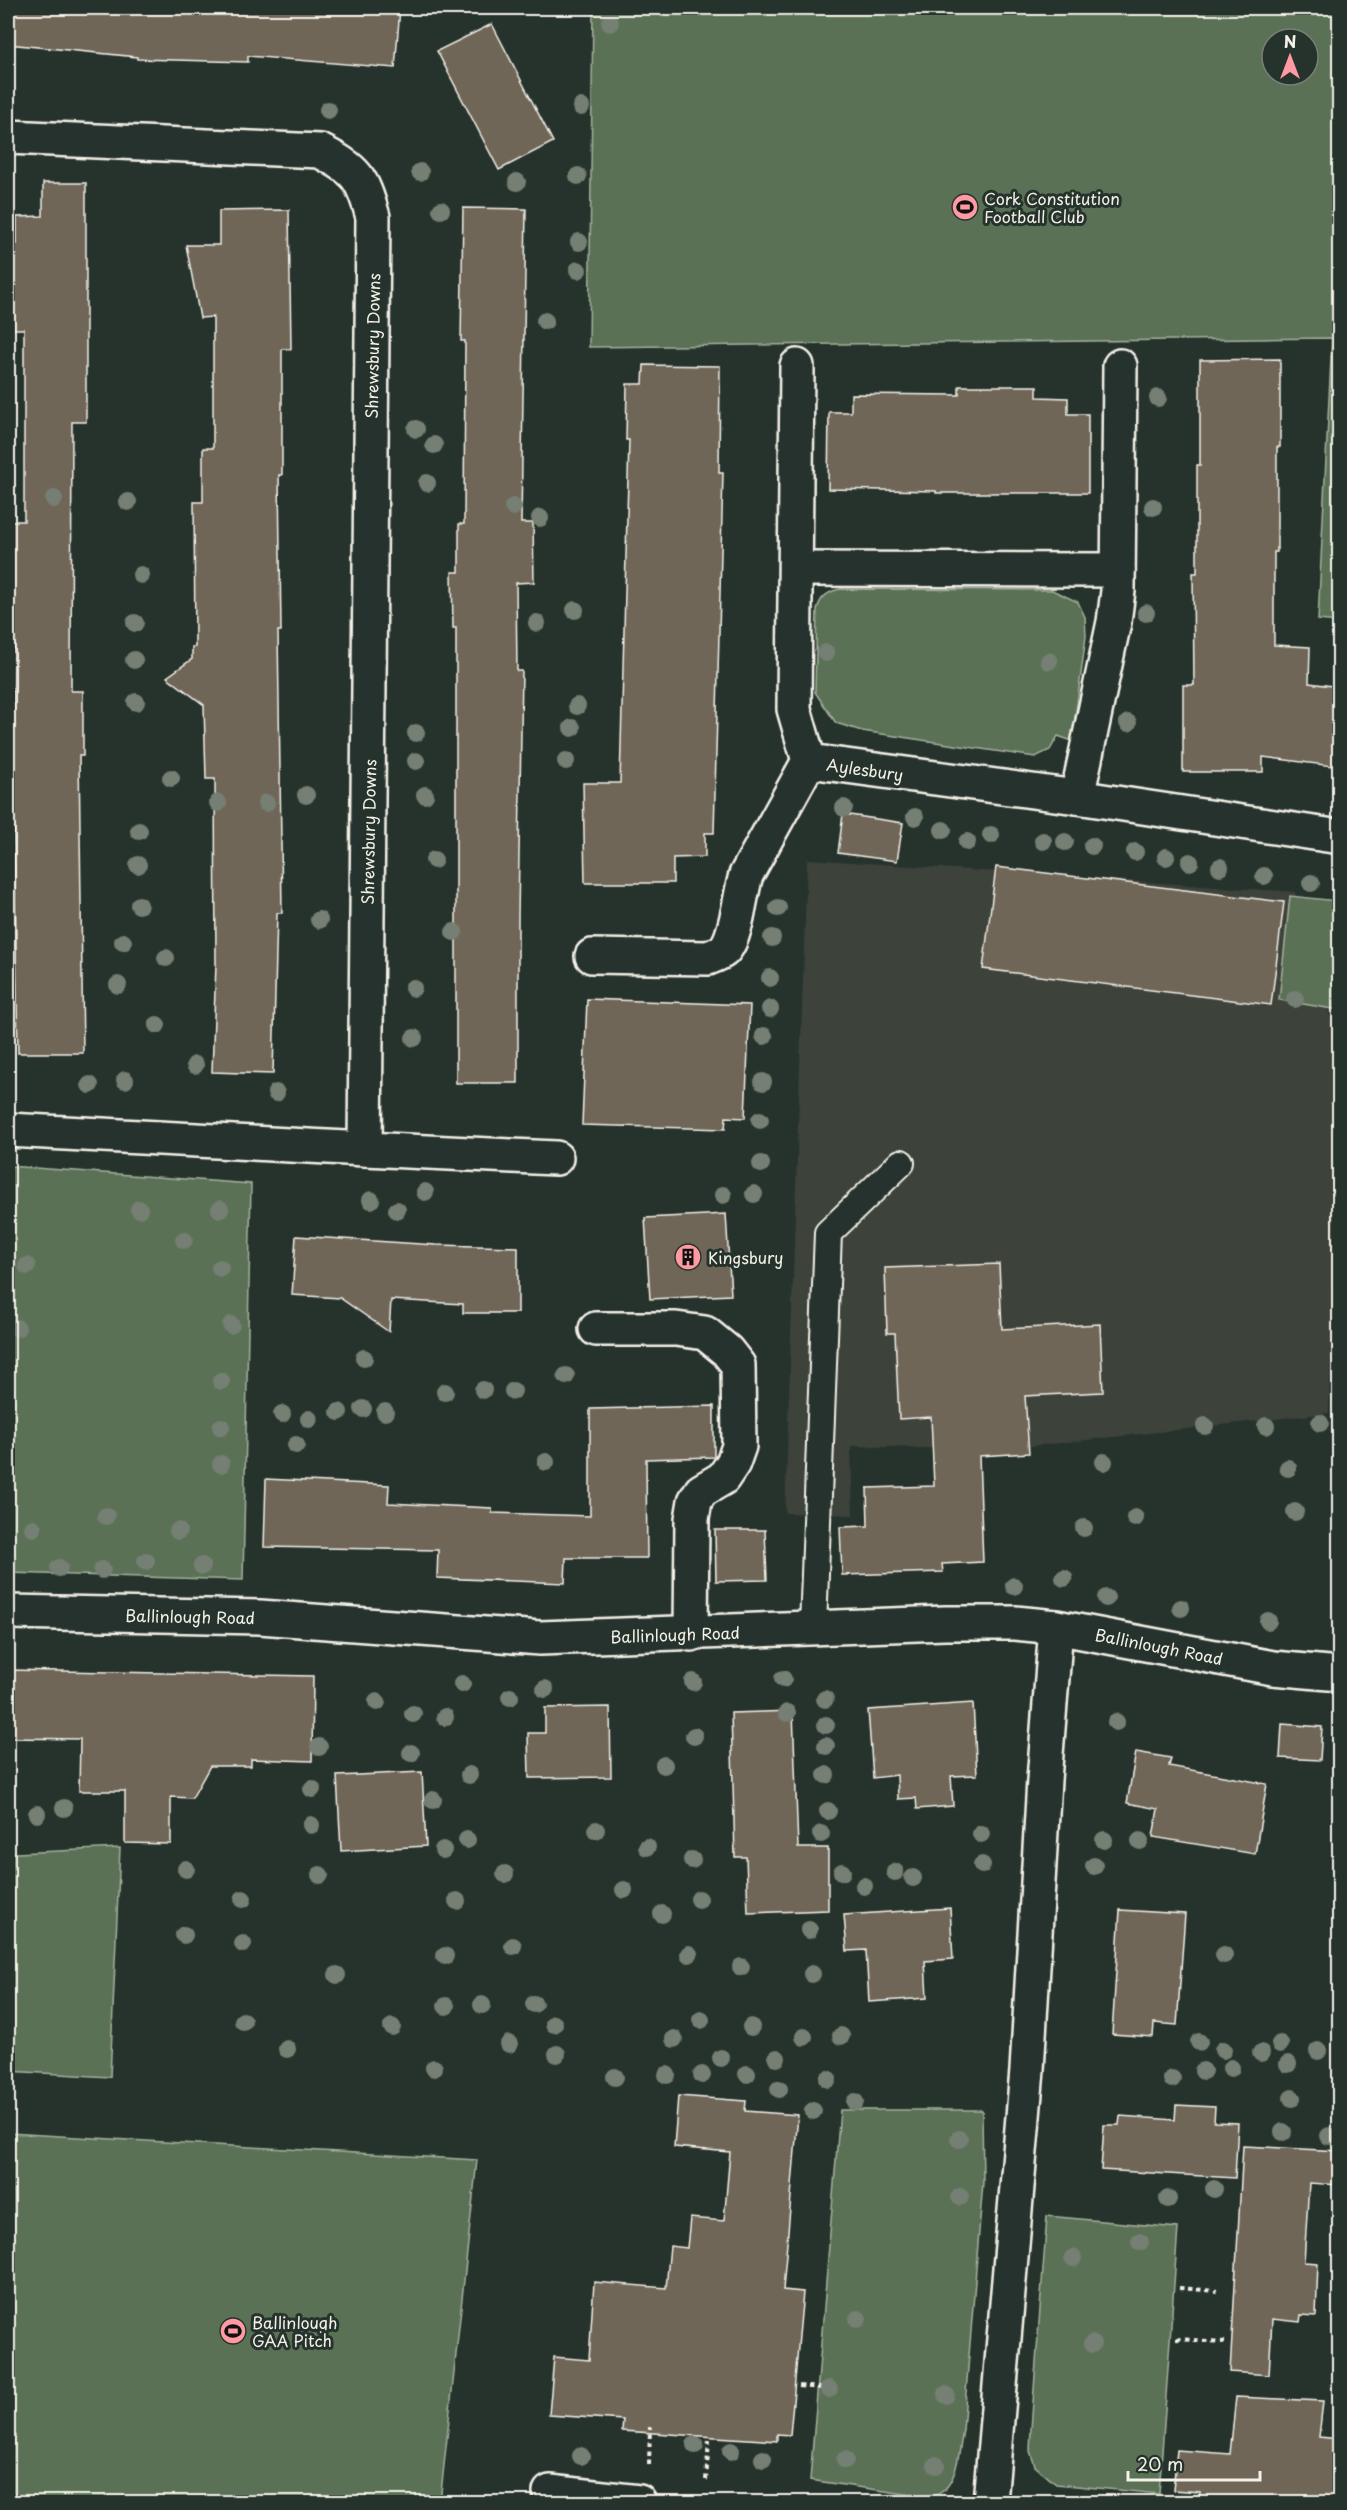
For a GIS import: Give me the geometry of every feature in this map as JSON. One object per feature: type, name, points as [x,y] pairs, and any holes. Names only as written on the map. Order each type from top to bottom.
[{"type":"street","name":"Shrewsbury Downs","points":[[8,137],[320,151],[348,165],[365,188],[373,217],[365,1149]]},
{"type":"street","name":"Aylesbury","points":[[797,366],[794,709],[809,761],[1077,797],[1340,837]]},
{"type":"street","points":[[1077,797],[1114,622],[1118,570],[1120,366]]},
{"type":"street","points":[[796,569],[1118,570]]},
{"type":"street","points":[[592,956],[708,958],[725,950],[734,932],[746,875],[809,761]]},
{"type":"street","points":[[8,1130],[556,1158]]},
{"type":"street","points":[[596,1329],[676,1329],[705,1333],[727,1351],[738,1365],[739,1446],[733,1463],[723,1478],[701,1491],[693,1510],[691,1634]]},
{"type":"street","name":"Ballinlough Road","points":[[8,1612],[260,1617],[540,1638],[691,1634],[813,1627],[1015,1623],[1056,1627],[1272,1668],[1340,1674]]},
{"type":"street","points":[[990,2502],[1027,2070],[1044,1780],[1056,1627]]},
{"type":"street","points":[[550,2492],[644,2488]]},
{"type":"lane","points":[[813,1627],[828,1233],[901,1163]]},
{"type":"path","points":[[1179,2288],[1217,2290]]},
{"type":"path","points":[[1176,2338],[1225,2342]]},
{"type":"path","points":[[799,2386],[821,2388]]},
{"type":"path","points":[[644,2488],[651,2427]]},
{"type":"path","points":[[706,2480],[709,2440]]},
{"type":"shaded area","points":[[807,859],[1295,892],[1339,1048],[1329,1413],[997,1450],[851,1446],[853,1515],[785,1513]]},
{"type":"green space","name":"Cork Constitution Football Club","points":[[593,8],[1339,8],[1339,622],[1318,620],[1332,338],[589,347]]},
{"type":"green space","points":[[840,589],[1052,590],[1078,602],[1085,617],[1086,636],[1072,741],[1058,736],[1050,750],[1035,757],[862,731],[836,723],[815,692],[817,609],[825,596]]},
{"type":"green space","points":[[1339,889],[1339,1010],[1279,1000],[1290,896],[1337,901]]},
{"type":"green space","points":[[8,1166],[251,1184],[243,1580],[8,1573]]},
{"type":"green space","points":[[120,1848],[110,2077],[8,2071],[8,1851],[17,1853]]},
{"type":"green space","points":[[840,2110],[982,2110],[983,2182],[963,2430],[952,2478],[948,2486],[933,2496],[919,2496],[810,2480]]},
{"type":"green space","name":"Ballinlough GAA Pitch","points":[[8,2133],[477,2160],[440,2502],[8,2502]]},
{"type":"green space","points":[[1047,2216],[1178,2228],[1159,2494],[1056,2484],[1035,2466],[1030,2451],[1031,2429]]},
{"type":"building","points":[[8,8],[400,8],[395,68],[248,56],[248,62],[137,59],[137,57],[8,44]]},
{"type":"building","points":[[492,24],[553,142],[499,170],[437,51]]},
{"type":"building","points":[[43,183],[86,183],[86,422],[72,422],[71,691],[83,691],[83,756],[79,756],[83,1053],[18,1053],[13,781],[14,625],[8,625],[8,521],[24,521],[24,329],[13,329],[13,244],[17,244],[17,217],[43,216]]},
{"type":"building","points":[[463,208],[526,209],[521,523],[533,523],[534,582],[516,583],[517,671],[522,671],[518,1083],[456,1083],[456,628],[453,628],[452,572],[459,572],[459,524],[464,524],[465,341],[461,341]]},
{"type":"building","points":[[289,210],[291,349],[282,349],[282,475],[279,475],[281,631],[278,631],[282,913],[277,913],[273,1074],[212,1072],[216,964],[215,779],[206,779],[204,705],[167,677],[192,659],[192,647],[195,647],[194,502],[203,502],[203,448],[213,448],[213,317],[200,318],[186,245],[219,245],[219,211]]},
{"type":"building","points":[[1280,359],[1277,552],[1274,552],[1274,645],[1310,647],[1309,683],[1340,687],[1340,767],[1263,757],[1263,772],[1183,772],[1183,685],[1194,685],[1193,573],[1197,573],[1200,360]]},
{"type":"building","points":[[644,365],[720,366],[719,473],[723,473],[714,833],[705,833],[705,857],[673,858],[673,883],[585,883],[583,783],[620,783],[629,440],[626,440],[627,384],[643,384]]},
{"type":"building","points":[[959,386],[1037,386],[1037,397],[1068,398],[1068,414],[1088,414],[1088,493],[936,493],[936,491],[828,489],[829,412],[851,412],[851,394],[959,395]]},
{"type":"building","points":[[843,814],[903,823],[897,861],[838,853]]},
{"type":"building","points":[[996,867],[1284,902],[1271,1005],[983,969]]},
{"type":"building","points":[[587,999],[750,1005],[745,1118],[726,1117],[725,1129],[582,1125]]},
{"type":"building","name":"Kingsbury","points":[[726,1214],[731,1295],[650,1299],[645,1218]]},
{"type":"building","points":[[296,1236],[436,1245],[518,1247],[518,1313],[463,1313],[463,1304],[391,1300],[389,1332],[340,1298],[292,1295]]},
{"type":"building","points":[[999,1264],[1002,1329],[1100,1324],[1103,1392],[1025,1396],[1029,1453],[979,1456],[983,1562],[942,1564],[943,1572],[842,1575],[840,1527],[868,1526],[867,1488],[934,1486],[931,1417],[899,1419],[895,1333],[887,1333],[885,1268]]},
{"type":"building","points":[[714,1406],[714,1457],[646,1459],[647,1558],[566,1558],[565,1583],[437,1578],[438,1550],[264,1547],[266,1479],[389,1485],[388,1503],[492,1508],[492,1513],[590,1516],[590,1409]]},
{"type":"building","points":[[715,1530],[765,1530],[767,1580],[716,1581]]},
{"type":"building","points":[[8,1670],[313,1676],[312,1761],[251,1759],[251,1766],[210,1766],[192,1798],[171,1797],[171,1844],[125,1843],[125,1791],[79,1791],[80,1739],[8,1738]]},
{"type":"building","points":[[973,1703],[977,1775],[951,1776],[953,1806],[917,1809],[916,1798],[898,1799],[897,1775],[873,1778],[868,1710]]},
{"type":"building","points":[[610,1707],[611,1777],[529,1778],[528,1733],[545,1733],[545,1708]]},
{"type":"building","points":[[793,1711],[798,1848],[828,1848],[828,1910],[748,1913],[746,1857],[735,1857],[731,1713]]},
{"type":"building","points":[[1282,1724],[1322,1727],[1320,1760],[1280,1758]]},
{"type":"building","points":[[1136,1752],[1171,1758],[1169,1766],[1267,1784],[1255,1854],[1153,1837],[1158,1809],[1127,1803]]},
{"type":"building","points":[[422,1772],[426,1846],[341,1851],[337,1776]]},
{"type":"building","points":[[950,1908],[953,1959],[925,1961],[927,1998],[869,2002],[866,1950],[847,1951],[844,1915]]},
{"type":"building","points":[[1120,1910],[1185,1914],[1177,2025],[1154,2023],[1153,2037],[1112,2034]]},
{"type":"building","points":[[678,2096],[746,2101],[745,2111],[798,2115],[783,2290],[803,2292],[790,2435],[777,2434],[777,2441],[622,2431],[623,2420],[549,2415],[554,2357],[589,2360],[594,2282],[666,2288],[670,2246],[687,2248],[690,2218],[724,2221],[730,2152],[674,2147]]},
{"type":"building","points":[[1176,2105],[1215,2107],[1214,2122],[1238,2123],[1235,2178],[1101,2170],[1104,2125],[1119,2125],[1120,2116],[1175,2120]]},
{"type":"building","points":[[1243,2146],[1340,2151],[1340,2185],[1309,2183],[1304,2262],[1318,2263],[1316,2316],[1301,2315],[1300,2322],[1272,2319],[1269,2375],[1230,2372]]},
{"type":"building","points":[[1236,2397],[1323,2401],[1319,2437],[1340,2439],[1340,2502],[1199,2502],[1200,2492],[1173,2490],[1177,2450],[1230,2454]]},
{"type":"place","name":"Cork Constitution Football Club","points":[[965,207]]},
{"type":"place","name":"Kingsbury","points":[[688,1257]]},
{"type":"place","name":"Ballinlough GAA Pitch","points":[[233,2331]]}]
